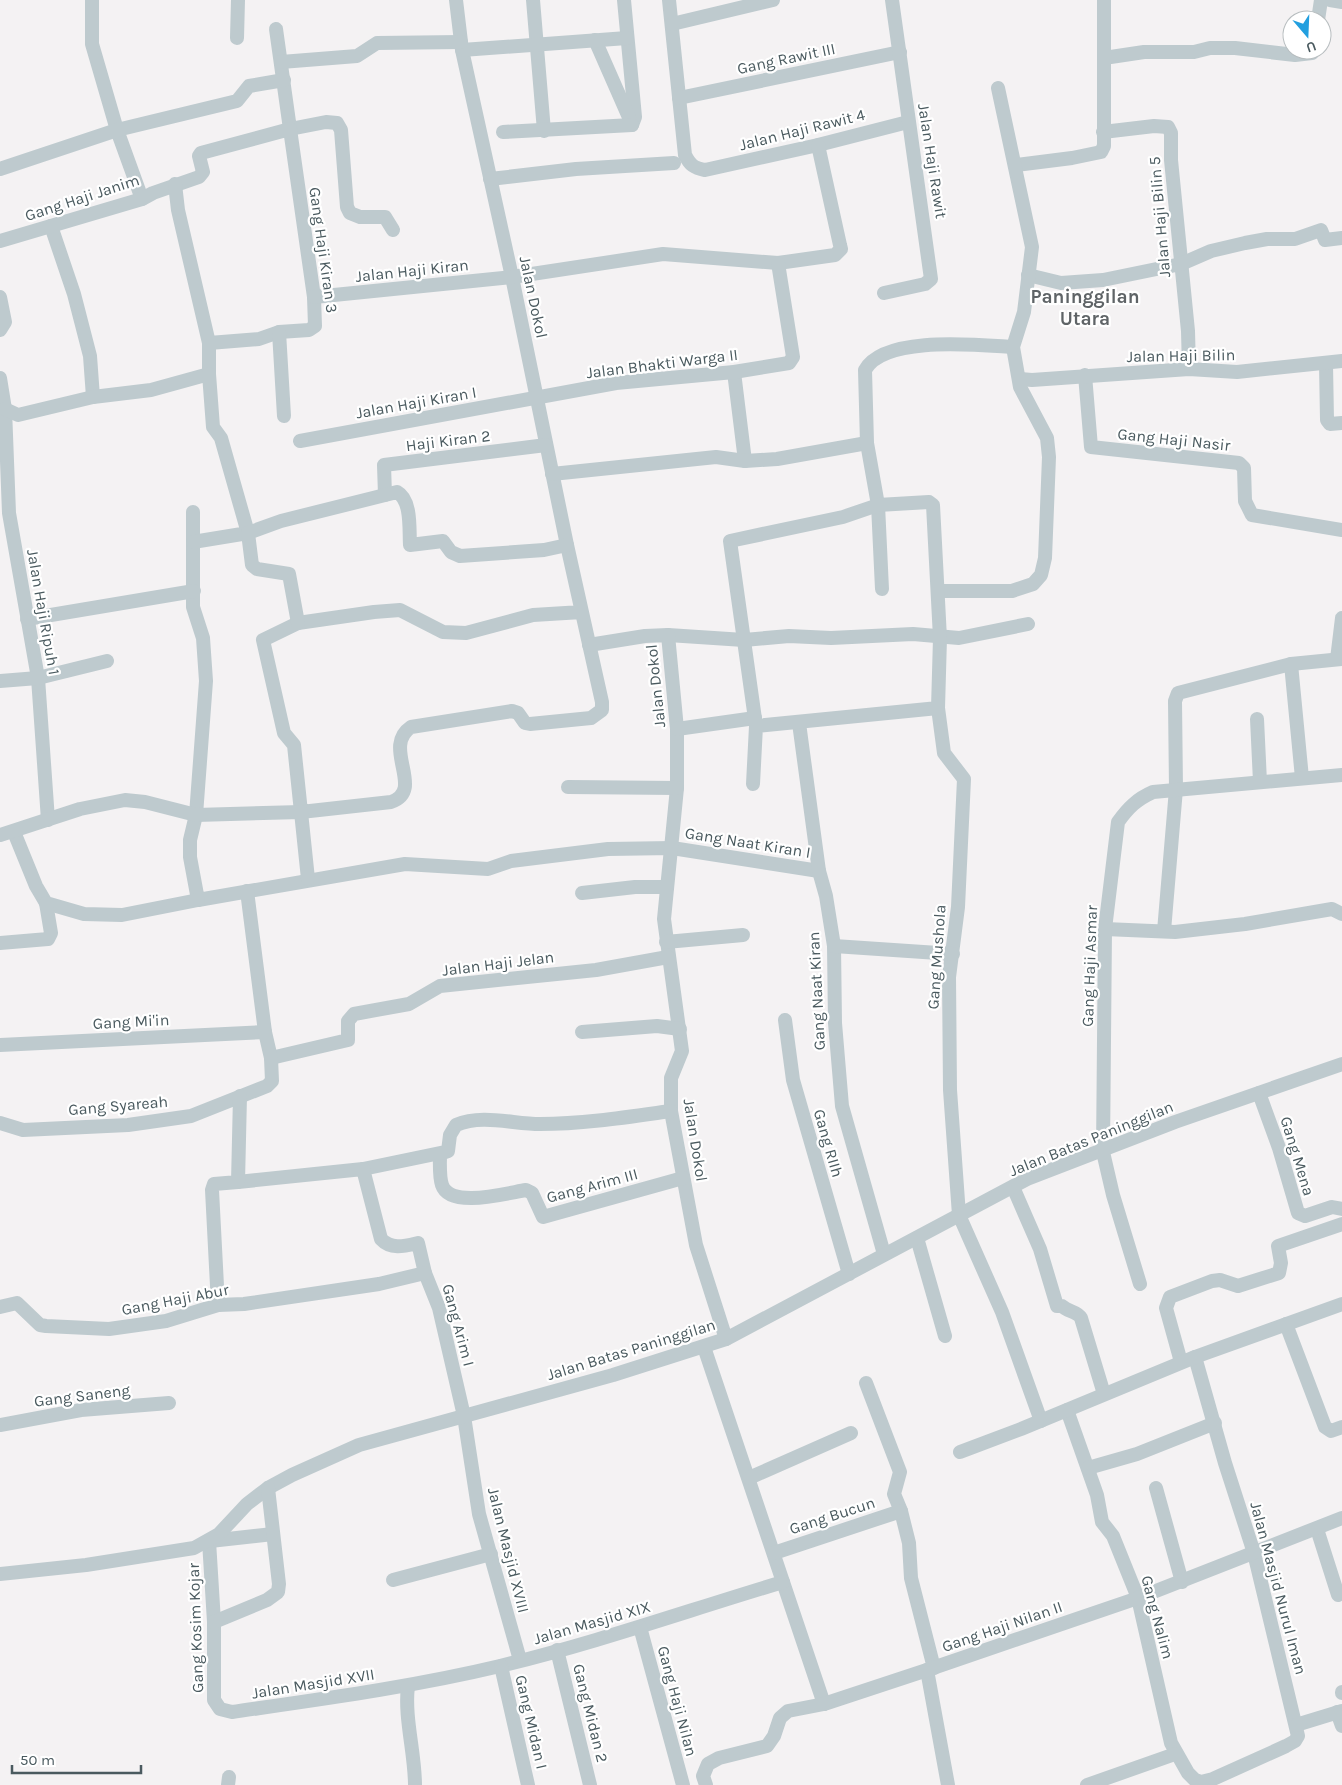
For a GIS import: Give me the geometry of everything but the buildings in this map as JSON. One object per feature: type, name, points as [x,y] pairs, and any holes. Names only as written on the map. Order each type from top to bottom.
[{"type":"street","points":[[92,0],[92,44],[117,130],[142,199]]},
{"type":"street","points":[[237,38],[238,0]]},
{"type":"street","name":"Jalan Dokol","points":[[456,0],[462,46],[589,645],[645,636],[668,635],[677,729],[677,788],[664,919],[682,1050],[671,1078],[671,1111],[696,1245],[726,1339]]},
{"type":"street","points":[[533,0],[544,131]]},
{"type":"street","points":[[624,0],[634,117],[632,125]]},
{"type":"street","points":[[668,0],[679,98]]},
{"type":"street","points":[[672,24],[773,0]]},
{"type":"street","name":"Jalan Haji Rawit","points":[[884,293],[925,284],[931,279],[892,0]]},
{"type":"street","points":[[1016,165],[1101,152],[1104,146],[1104,0]]},
{"type":"street","points":[[1330,0],[1342,2]]},
{"type":"street","name":"Gang Haji Kiran 3","points":[[209,342],[259,339],[279,332],[313,328],[316,321],[276,28]]},
{"type":"street","points":[[281,62],[357,56],[377,43],[462,46],[538,44],[627,38]]},
{"type":"street","points":[[595,40],[632,125]]},
{"type":"street","points":[[1104,58],[1144,52],[1194,52],[1210,48],[1235,48],[1282,53]]},
{"type":"street","name":"Gang Rawit III","points":[[679,98],[900,52]]},
{"type":"street","points":[[0,169],[117,130],[237,101],[249,86],[284,80]]},
{"type":"street","points":[[938,591],[1012,591],[1033,584],[1041,575],[1045,558],[1049,456],[1047,438],[1023,393],[1015,367],[1013,347],[1024,312],[1032,247],[1016,165],[998,88]]},
{"type":"street","name":"Jalan Haji Rawit 4","points":[[679,98],[685,155],[690,165],[705,170],[818,145],[908,122]]},
{"type":"street","points":[[290,129],[326,122],[336,123],[341,130],[347,207],[350,213],[360,217],[386,217],[393,230]]},
{"type":"street","points":[[503,132],[632,125]]},
{"type":"street","name":"Jalan Haji Bilin 5","points":[[1104,132],[1154,126],[1168,127],[1171,133],[1171,160],[1189,369]]},
{"type":"street","name":"Gang Haji Janim","points":[[0,241],[142,199],[203,174],[199,156],[201,153],[290,129]]},
{"type":"street","name":"Jalan Haji Kiran","points":[[314,297],[512,277],[663,254],[778,263],[835,255],[841,249],[818,145]]},
{"type":"street","points":[[490,179],[576,168],[674,163]]},
{"type":"street","points":[[175,184],[178,210],[209,342],[209,374],[214,431],[221,438],[248,533],[252,565],[257,569],[289,574],[298,623]]},
{"type":"street","points":[[51,226],[74,294],[90,356],[93,397]]},
{"type":"street","points":[[1028,275],[1062,283],[1102,280],[1181,264],[1210,251],[1267,239],[1295,239],[1321,230],[1325,240],[1342,238]]},
{"type":"street","name":"Jalan Bhakti Warga II","points":[[537,399],[616,383],[734,372],[792,362],[793,357],[778,263]]},
{"type":"street","points":[[0,297],[5,322],[0,330]]},
{"type":"street","points":[[279,332],[284,416]]},
{"type":"street","points":[[882,589],[878,505],[867,443],[865,370],[869,362],[890,351],[947,343],[1013,347]]},
{"type":"street","name":"Jalan Haji Bilin","points":[[1020,379],[1032,380],[1189,369],[1237,372],[1342,361]]},
{"type":"street","points":[[1326,364],[1327,420],[1330,424],[1342,423]]},
{"type":"street","points":[[734,372],[745,461]]},
{"type":"street","points":[[0,378],[2,410],[18,415],[93,397],[151,390],[209,374]]},
{"type":"street","name":"Gang Haji Nasir","points":[[1085,375],[1091,447],[1239,463],[1244,468],[1244,501],[1252,515],[1342,530]]},
{"type":"street","name":"Jalan Haji Kiran I","points":[[300,440],[537,399]]},
{"type":"street","name":"Jalan Haji Ripuh 1","points":[[2,410],[9,514],[38,678],[48,820]]},
{"type":"street","points":[[552,474],[716,457],[745,461],[777,459],[867,443]]},
{"type":"street","name":"Haji Kiran 2","points":[[385,495],[384,465],[546,446]]},
{"type":"street","points":[[193,542],[248,533],[281,522],[397,492],[404,498],[410,545],[443,541],[451,552],[460,556],[544,550],[567,545]]},
{"type":"street","name":"Gang Mushola","points":[[878,505],[929,502],[933,505],[940,638],[938,708],[946,759],[960,772],[964,779],[958,907],[949,978],[949,1064],[959,1216]]},
{"type":"street","points":[[754,784],[756,722],[730,541],[843,517],[878,505]]},
{"type":"street","points":[[192,512],[193,607],[203,638],[206,681],[196,815],[190,840],[190,857],[198,900]]},
{"type":"street","points":[[27,618],[194,592]]},
{"type":"street","points":[[308,879],[294,746],[284,733],[263,640],[298,623],[400,610],[443,632],[466,633],[534,615],[582,612]]},
{"type":"street","points":[[1164,931],[1176,790],[1175,701],[1178,693],[1291,664],[1340,659],[1342,618]]},
{"type":"street","points":[[668,635],[744,640],[789,636],[831,638],[913,634],[940,638],[979,636],[1028,624]]},
{"type":"street","points":[[0,835],[102,804],[125,800],[145,802],[196,815],[301,812],[390,802],[400,799],[405,793],[405,786],[400,742],[404,731],[411,727],[512,711],[518,713],[525,723],[592,718],[598,715],[602,710],[602,702],[589,645]]},
{"type":"street","points":[[0,681],[38,678],[107,660]]},
{"type":"street","points":[[1291,664],[1302,778]]},
{"type":"street","points":[[677,729],[756,722],[799,723],[938,708]]},
{"type":"street","points":[[1257,719],[1260,782]]},
{"type":"street","name":"Gang Naat Kiran","points":[[799,723],[819,871],[826,896],[834,946],[835,1023],[842,1106],[884,1254]]},
{"type":"street","name":"Gang Haji Asmar","points":[[1140,1284],[1108,1177],[1103,1152],[1104,929],[1118,822],[1127,809],[1140,798],[1153,792],[1342,775]]},
{"type":"street","points":[[568,787],[677,788]]},
{"type":"street","points":[[0,943],[48,939],[51,933],[46,903],[38,891],[14,832]]},
{"type":"street","name":"Gang Naat Kiran I","points":[[46,903],[84,914],[122,915],[308,879],[405,864],[488,869],[510,860],[608,849],[672,848],[819,871]]},
{"type":"street","points":[[582,893],[635,887],[667,887]]},
{"type":"street","name":"Gang Syareah","points":[[0,1123],[23,1130],[128,1125],[191,1116],[270,1084],[271,1058],[265,1032],[247,892]]},
{"type":"street","points":[[1104,929],[1164,931],[1245,924],[1332,909],[1342,914]]},
{"type":"street","points":[[666,942],[743,935]]},
{"type":"street","points":[[834,946],[953,954]]},
{"type":"street","name":"Jalan Haji Jelan","points":[[271,1058],[348,1040],[348,1021],[354,1014],[409,1004],[440,986],[596,970],[668,957]]},
{"type":"street","name":"Gang RIIh","points":[[785,1020],[793,1080],[849,1274]]},
{"type":"street","points":[[582,1032],[657,1026],[680,1029]]},
{"type":"street","name":"Gang Mi'in","points":[[0,1045],[265,1032]]},
{"type":"street","name":"Jalan Batas Paninggilan","points":[[0,1574],[103,1563],[194,1548],[219,1534],[247,1504],[268,1488],[292,1475],[359,1445],[704,1347],[726,1339],[1027,1179],[1103,1152],[1175,1122],[1342,1064]]},
{"type":"street","name":"Gang Mena","points":[[1258,1093],[1279,1148],[1298,1213],[1305,1216],[1332,1207],[1342,1209]]},
{"type":"street","points":[[238,1182],[240,1096]]},
{"type":"street","points":[[218,1305],[212,1190],[214,1184],[363,1169],[440,1154],[448,1150],[450,1134],[456,1125],[472,1120],[540,1124],[607,1119],[671,1111]]},
{"type":"street","name":"Gang Arim III","points":[[440,1154],[442,1186],[452,1197],[464,1199],[526,1190],[532,1194],[543,1217],[683,1178]]},
{"type":"street","name":"Gang Arim I","points":[[363,1169],[381,1239],[390,1246],[402,1247],[418,1244],[425,1273],[439,1308],[464,1416]]},
{"type":"street","points":[[1013,1187],[1040,1249],[1057,1306],[1062,1306],[1080,1318],[1104,1394]]},
{"type":"street","points":[[959,1216],[1002,1312],[1041,1421]]},
{"type":"street","points":[[1181,1362],[1166,1308],[1170,1297],[1212,1281],[1220,1280],[1238,1286],[1279,1273],[1281,1263],[1278,1246],[1342,1224]]},
{"type":"street","points":[[917,1238],[945,1336]]},
{"type":"street","name":"Gang Haji Abur","points":[[0,1307],[17,1303],[40,1325],[109,1329],[166,1320],[218,1305],[244,1304],[379,1284],[425,1273]]},
{"type":"street","points":[[960,1452],[1041,1421],[1181,1362],[1342,1304]]},
{"type":"street","points":[[1286,1324],[1325,1427],[1331,1431],[1342,1427]]},
{"type":"street","points":[[704,1347],[824,1704]]},
{"type":"street","name":"Jalan Masjid Nurul Iman","points":[[1195,1357],[1225,1463],[1254,1553],[1296,1724]]},
{"type":"street","points":[[866,1383],[900,1472],[894,1494],[901,1511],[909,1543],[911,1578],[930,1669],[948,1785]]},
{"type":"street","name":"Gang Saneng","points":[[0,1425],[81,1410],[168,1403]]},
{"type":"street","name":"Gang Nalim","points":[[1067,1410],[1097,1495],[1102,1522],[1113,1536],[1138,1598],[1176,1754],[1188,1773],[1195,1780],[1201,1782],[1212,1779],[1295,1741],[1298,1736],[1296,1724]]},
{"type":"street","name":"Jalan Masjid XVIII","points":[[464,1416],[479,1514],[520,1660]]},
{"type":"street","points":[[1088,1468],[1137,1454],[1215,1423]]},
{"type":"street","points":[[749,1478],[851,1433]]},
{"type":"street","points":[[214,1622],[267,1600],[278,1592],[279,1584],[268,1488]]},
{"type":"street","points":[[1156,1488],[1182,1582]]},
{"type":"street","name":"Gang Bucun","points":[[774,1553],[901,1511]]},
{"type":"street","name":"Gang Haji Nilan II","points":[[706,1785],[703,1776],[708,1764],[719,1758],[766,1746],[772,1739],[780,1718],[784,1714],[824,1704],[1138,1598],[1342,1518]]},
{"type":"street","points":[[1316,1529],[1340,1594]]},
{"type":"street","points":[[209,1541],[273,1534]]},
{"type":"street","name":"Gang Kosim Kojar","points":[[209,1541],[214,1622],[214,1700],[223,1711]]},
{"type":"street","points":[[394,1580],[491,1554]]},
{"type":"street","name":"Jalan Masjid XIX","points":[[408,1686],[501,1666],[640,1627],[783,1582]]},
{"type":"street","name":"Gang Haji Nilan","points":[[640,1627],[683,1785]]},
{"type":"street","name":"Gang Midan 2","points":[[557,1650],[590,1785]]},
{"type":"street","name":"Gang Midan I","points":[[501,1666],[528,1785]]},
{"type":"street","points":[[408,1686],[407,1703],[415,1762],[415,1785]]},
{"type":"street","name":"Jalan Masjid XVII","points":[[223,1711],[232,1712],[408,1686]]},
{"type":"street","points":[[1296,1724],[1340,1711],[1342,1726]]},
{"type":"street","points":[[1086,1785],[1176,1754]]},
{"type":"district","name":"Paninggilan Utara","points":[[1085,307]]}]
